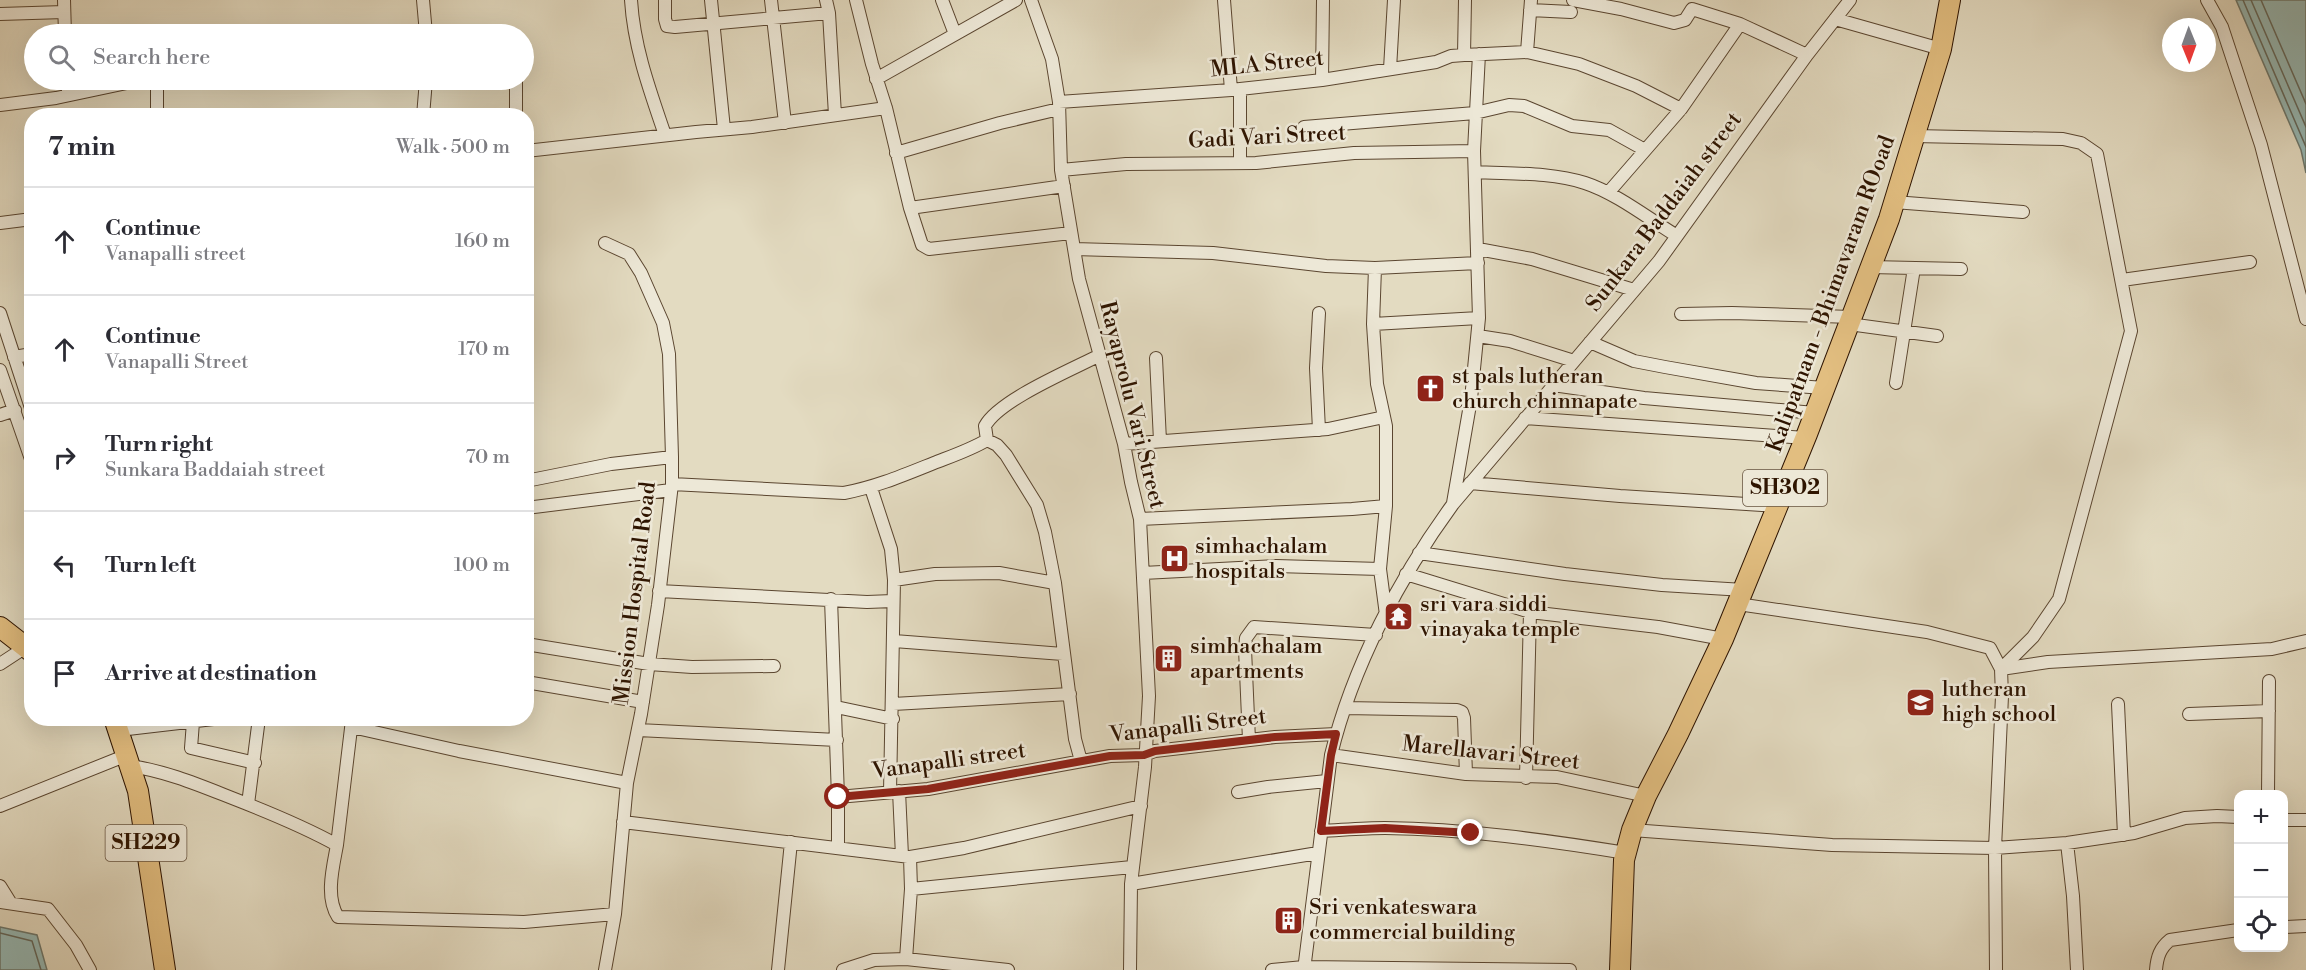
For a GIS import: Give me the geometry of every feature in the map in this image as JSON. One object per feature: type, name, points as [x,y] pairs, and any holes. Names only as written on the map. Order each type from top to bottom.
[{"type":"main road","name":"Kalipatnam - Bhimavaram ROoad","points":[[1620,970],[1626,853],[1632,830],[1646,796],[1724,639],[1850,321],[1894,202],[1941,49],[1950,0]]},
{"type":"main road","points":[[0,627],[24,644]]},
{"type":"main road","name":"SH229","points":[[117,726],[138,790],[165,970]]},
{"type":"street","points":[[423,0],[425,24]]},
{"type":"street","points":[[631,0],[639,57],[665,135]]},
{"type":"street","points":[[665,0],[667,26],[675,27],[772,18],[840,0]]},
{"type":"street","points":[[711,0],[724,129]]},
{"type":"street","points":[[771,0],[785,123]]},
{"type":"street","points":[[856,0],[876,79],[886,108],[910,208],[922,245],[930,249],[1071,233]]},
{"type":"street","points":[[942,0],[955,34]]},
{"type":"street","points":[[876,79],[1016,0]]},
{"type":"street","name":"Rayaprolu Vari Street","points":[[1031,0],[1052,59],[1059,106],[1061,170],[1079,279],[1124,444],[1140,519],[1149,696],[1141,806],[1132,867],[1130,970]]},
{"type":"street","points":[[1224,0],[1235,89],[1240,163]]},
{"type":"street","points":[[1322,80],[1323,0]]},
{"type":"street","points":[[1390,69],[1394,0]]},
{"type":"street","points":[[1464,55],[1465,0]]},
{"type":"street","name":"Sunkara Baddaiah street","points":[[1304,969],[1327,781],[1336,734],[1376,635],[1406,574],[1453,504],[1634,291],[1677,236],[1807,55],[1850,0]]},
{"type":"street","points":[[2206,0],[2222,27],[2261,145],[2306,319]]},
{"type":"street","points":[[827,5],[835,115]]},
{"type":"street","points":[[1527,52],[1530,5],[1621,5],[1674,23],[1685,20],[1694,5],[1807,55]]},
{"type":"street","points":[[0,14],[64,6],[65,24]]},
{"type":"street","points":[[1835,19],[1941,49]]},
{"type":"street","points":[[1608,193],[1681,109],[1740,24]]},
{"type":"street","name":"MLA Street","points":[[896,153],[1059,106],[1322,80],[1479,54],[1527,52],[1579,64],[1636,86],[1681,109]]},
{"type":"street","points":[[1453,504],[1472,399],[1478,336],[1478,249],[1474,151],[1479,54]]},
{"type":"street","points":[[68,90],[68,95]]},
{"type":"street","points":[[0,105],[92,90]]},
{"type":"street","points":[[157,90],[157,108]]},
{"type":"street","points":[[424,108],[425,90]]},
{"type":"street","points":[[516,90],[516,108]]},
{"type":"street","points":[[1304,127],[1475,113],[1509,105],[1524,106],[1572,126],[1609,130],[1646,150]]},
{"type":"street","points":[[534,150],[785,123],[886,108]]},
{"type":"street","points":[[1914,136],[2063,139],[2081,143],[2097,154],[2131,331],[2059,600],[2033,637],[2001,669]]},
{"type":"street","name":"Gadi Vari Street","points":[[1061,170],[1126,164],[1256,163],[1354,153],[1474,151]]},
{"type":"street","points":[[1476,172],[1550,176],[1585,183],[1608,193],[1677,236]]},
{"type":"street","points":[[910,208],[1064,186]]},
{"type":"street","points":[[1894,202],[2023,212]]},
{"type":"street","points":[[0,223],[24,220]]},
{"type":"street","name":"Mission Hospital Road","points":[[604,243],[629,254],[641,273],[663,323],[669,354],[672,457],[671,487],[659,591],[643,702],[627,783],[615,914],[605,970]]},
{"type":"street","points":[[1074,249],[1213,254],[1326,266],[1375,268],[1478,263]]},
{"type":"street","points":[[1478,249],[1532,259],[1634,291]]},
{"type":"street","points":[[2122,280],[2250,262]]},
{"type":"street","points":[[1870,267],[1961,269]]},
{"type":"street","points":[[1375,268],[1373,324],[1377,384],[1384,417],[1387,460],[1386,506],[1380,569],[1386,615]]},
{"type":"street","points":[[1896,384],[1914,268]]},
{"type":"street","points":[[0,313],[4,343],[14,357],[24,387]]},
{"type":"street","points":[[1319,313],[1316,368],[1319,429]]},
{"type":"street","points":[[1681,314],[1732,313],[1850,321],[1937,336]]},
{"type":"street","points":[[1373,324],[1479,318]]},
{"type":"street","points":[[1478,336],[1510,341],[1574,361]]},
{"type":"street","points":[[1590,342],[1634,361],[1665,368],[1756,383],[1824,388]]},
{"type":"street","points":[[14,357],[24,355]]},
{"type":"street","points":[[987,440],[985,426],[992,415],[1022,395],[1100,355]]},
{"type":"street","points":[[1156,358],[1160,441]]},
{"type":"street","points":[[0,370],[24,438]]},
{"type":"street","points":[[1553,386],[1644,399],[1815,412]]},
{"type":"street","points":[[0,415],[15,410]]},
{"type":"street","points":[[1124,444],[1319,429],[1384,417]]},
{"type":"street","points":[[1526,418],[1805,438]]},
{"type":"street","points":[[534,507],[671,487],[844,493],[871,488],[987,440]]},
{"type":"street","points":[[987,440],[997,445],[1006,455],[1037,505],[1045,532],[1055,583],[1075,739],[1081,761]]},
{"type":"street","points":[[534,479],[611,464],[672,457]]},
{"type":"street","points":[[1470,483],[1778,506]]},
{"type":"street","points":[[871,488],[891,549],[894,580],[895,792],[911,889],[906,959]]},
{"type":"street","points":[[1140,519],[1386,506]]},
{"type":"street","points":[[1419,553],[1741,597],[1927,632],[1990,648],[2001,669],[2002,696],[1995,848],[1996,970]]},
{"type":"street","points":[[1143,573],[1276,566],[1380,569]]},
{"type":"street","points":[[894,580],[935,574],[999,573],[1055,583]]},
{"type":"street","points":[[1406,574],[1530,612],[1658,627],[1724,639]]},
{"type":"street","points":[[659,591],[867,602],[893,601]]},
{"type":"street","name":"Vanapalli street","points":[[831,599],[838,797],[968,783],[1081,761]]},
{"type":"street","points":[[1526,778],[1530,612]]},
{"type":"street","points":[[1249,740],[1245,648],[1246,638],[1254,627],[1376,635]]},
{"type":"street","points":[[894,641],[1064,654]]},
{"type":"street","points":[[2001,669],[2048,662],[2272,650],[2306,641]]},
{"type":"street","points":[[534,645],[649,664],[692,667],[774,666]]},
{"type":"street","points":[[0,664],[24,651]]},
{"type":"street","points":[[2268,790],[2269,681]]},
{"type":"street","points":[[534,683],[643,702]]},
{"type":"street","points":[[893,704],[1070,694]]},
{"type":"street","points":[[2118,704],[2124,835]]},
{"type":"street","points":[[836,707],[893,719]]},
{"type":"street","points":[[1345,708],[1457,710],[1462,712],[1466,774]]},
{"type":"street","points":[[2189,714],[2269,711]]},
{"type":"street","points":[[193,726],[191,748],[255,763]]},
{"type":"street","points":[[248,804],[259,726]]},
{"type":"street","points":[[352,726],[332,890],[334,911],[338,917],[524,922],[615,914]]},
{"type":"street","points":[[364,726],[459,750],[627,783]]},
{"type":"street","points":[[638,730],[837,740]]},
{"type":"street","name":"Vanapalli Street","points":[[1081,761],[1275,737],[1336,734]]},
{"type":"street","name":"Marellavari Street","points":[[1331,755],[1466,774],[1526,778],[1557,777],[1646,796]]},
{"type":"street","points":[[0,806],[129,760],[293,822],[337,845]]},
{"type":"street","points":[[1238,792],[1327,781]]},
{"type":"street","points":[[838,797],[838,848]]},
{"type":"street","points":[[623,822],[906,857],[964,848],[1141,806]]},
{"type":"street","points":[[1632,830],[1832,846],[1995,848],[2067,843],[2124,835],[2185,818],[2234,817]]},
{"type":"street","points":[[2288,820],[2306,820]]},
{"type":"street","points":[[1321,831],[1385,828],[1471,833],[1550,840],[1626,853]]},
{"type":"street","points":[[778,970],[791,842]]},
{"type":"street","points":[[2067,843],[2078,970]]},
{"type":"street","points":[[1131,884],[1318,853]]},
{"type":"street","points":[[911,889],[1132,867]]},
{"type":"street","points":[[0,886],[5,902],[48,909],[76,945],[90,970]]},
{"type":"street","points":[[2288,927],[2306,926]]},
{"type":"street","points":[[2156,970],[2157,958],[2163,945],[2170,939],[2234,931]]},
{"type":"street","points":[[843,970],[874,960],[906,959],[1008,970]]},
{"type":"street","points":[[1272,970],[1570,970]]},
{"type":"water","points":[[2236,0],[2306,0],[2306,173],[2301,150]]},
{"type":"water","points":[[0,927],[37,935],[47,970],[0,970]]},
{"type":"place","name":"st pals lutheran church chinnapate","points":[[1431,389]]},
{"type":"place","name":"simhachalam hospitals","points":[[1174,559]]},
{"type":"place","name":"sri vara siddi vinayaka temple","points":[[1399,617]]},
{"type":"place","name":"simhachalam apartments","points":[[1169,659]]},
{"type":"place","name":"lutheran high school","points":[[1921,702]]},
{"type":"place","name":"Sri venkateswara commercial building","points":[[1288,920]]},
{"type":"route","points":[[838,797],[928,789],[1110,756],[1144,755],[1155,751],[1275,737],[1336,734],[1321,831],[1385,828],[1471,833]]}]
